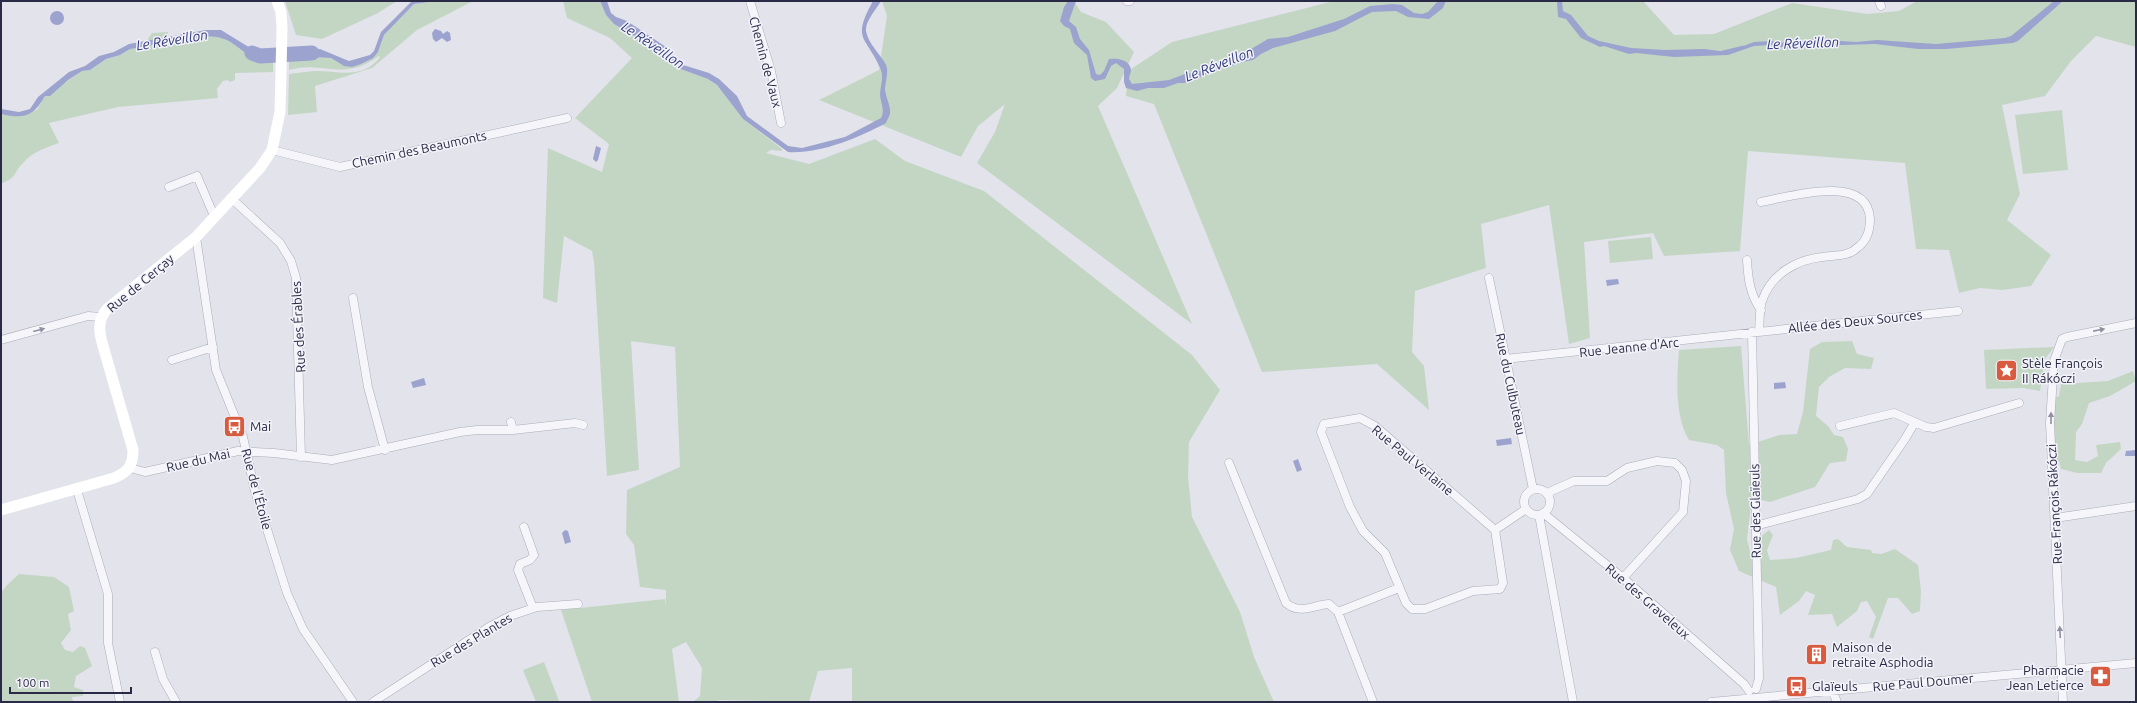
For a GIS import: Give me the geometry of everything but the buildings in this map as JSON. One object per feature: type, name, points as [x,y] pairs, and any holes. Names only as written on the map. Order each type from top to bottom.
[{"type":"street","name":"Rue de Cerçay","points":[[130,468],[133,462],[133,450],[102,346],[99,330],[100,317],[107,309],[196,237],[260,168],[272,150],[280,112],[282,65],[281,12],[277,1]]},
{"type":"street","name":"Chemin de Vaux","points":[[750,1],[771,71],[781,123]]},
{"type":"street","name":"Chemin des Beaumonts","points":[[272,150],[340,167],[567,118]]},
{"type":"street","points":[[169,187],[197,176],[215,218]]},
{"type":"street","name":"Rue des Glaïeuls","points":[[1750,693],[1759,678],[1756,526],[1755,331],[1762,301],[1770,285],[1785,269],[1803,260],[1840,255],[1856,249],[1866,238],[1870,221],[1869,215],[1862,200],[1846,191],[1830,190],[1761,202]]},
{"type":"street","name":"Rue des Érables","points":[[232,199],[280,243],[291,261],[296,278],[302,457]]},
{"type":"street","name":"Rue de l'Étoile","points":[[196,237],[216,370],[247,451],[255,491],[287,593],[303,629],[353,702]]},
{"type":"street","points":[[1747,260],[1748,276],[1753,299],[1761,310]]},
{"type":"street","name":"Rue du Culbuteau","points":[[1489,278],[1533,489]]},
{"type":"street","points":[[353,298],[368,387],[385,450]]},
{"type":"street","name":"Allée des Deux Sources","points":[[1755,331],[1958,311]]},
{"type":"street","points":[[1,340],[88,316],[100,317]]},
{"type":"street","name":"Rue François Rákóczi","points":[[2063,702],[2051,397],[2054,361],[2062,339],[2136,323]]},
{"type":"street","name":"Rue Jeanne d'Arc","points":[[1506,359],[1673,343],[1755,331]]},
{"type":"street","points":[[172,360],[213,347]]},
{"type":"street","points":[[1840,426],[1894,413],[1914,422],[1934,428],[2020,403]]},
{"type":"street","name":"Rue Paul Verlaine","points":[[1360,418],[1375,426],[1495,530],[1503,583],[1500,589],[1473,591],[1425,609],[1412,609],[1406,603],[1385,553],[1363,531],[1350,507],[1321,432],[1324,424],[1360,418]]},
{"type":"street","points":[[1756,526],[1858,499],[1867,494],[1905,439],[1914,422]]},
{"type":"street","name":"Rue du Mai","points":[[130,468],[146,472],[238,451],[332,460],[385,450],[460,432],[512,426],[575,423],[583,425]]},
{"type":"street","points":[[1547,493],[1574,481],[1607,481],[1627,468],[1657,461],[1674,463],[1682,470],[1686,481],[1683,512],[1622,578]]},
{"type":"street","points":[[1229,462],[1286,603],[1293,609],[1304,610],[1318,605],[1329,604],[1338,612],[1373,702]]},
{"type":"street","points":[[1,510],[77,490],[114,478],[127,472],[130,468]]},
{"type":"street","points":[[1533,489],[1540,489],[1547,493],[1550,500],[1550,506],[1541,514],[1530,513],[1526,510],[1524,502],[1525,496],[1533,489]]},
{"type":"street","points":[[77,490],[108,594],[108,643],[120,702]]},
{"type":"street","points":[[2055,518],[2136,506]]},
{"type":"street","points":[[1495,530],[1526,510]]},
{"type":"street","points":[[1541,514],[1573,702]]},
{"type":"street","name":"Rue des Graveleux","points":[[1541,514],[1622,578],[1744,684],[1750,693],[1764,692],[1766,697]]},
{"type":"street","points":[[524,527],[534,555],[530,560],[520,564],[518,570],[533,608]]},
{"type":"street","points":[[1338,612],[1399,588]]},
{"type":"street","name":"Rue des Plantes","points":[[373,702],[489,627],[510,616],[533,608],[578,604]]},
{"type":"street","points":[[155,652],[163,678],[176,702]]},
{"type":"street","name":"Rue Paul Doumer","points":[[1711,702],[1750,693],[1766,697],[2136,663]]},
{"type":"street","points":[[1832,690],[1837,702]]},
{"type":"green space","points":[[285,1],[397,1],[378,13],[322,39],[296,35]]},
{"type":"green space","points":[[437,1],[473,1],[417,30],[372,68],[315,86],[317,112],[288,115],[289,74],[314,71],[357,72],[373,64],[380,57],[379,56],[366,64],[344,70],[313,67],[289,70],[289,59],[292,59],[292,56],[331,58],[344,66],[378,52],[384,35],[414,4]]},
{"type":"green space","points":[[563,1],[600,1],[606,15],[614,24],[662,52],[675,67],[708,79],[717,85],[743,119],[782,149],[782,151],[771,150],[766,153],[809,164],[875,139],[905,161],[984,191],[1192,355],[1220,390],[1189,442],[1188,477],[1192,517],[1240,612],[1254,657],[1274,702],[852,702],[852,668],[818,671],[809,702],[720,700],[714,702],[693,702],[700,696],[702,668],[686,642],[672,649],[679,702],[592,702],[561,610],[665,599],[666,605],[666,590],[640,587],[634,545],[626,534],[627,490],[680,467],[675,347],[631,341],[639,470],[607,476],[594,262],[592,251],[564,236],[557,303],[543,298],[548,148],[602,172],[609,144],[575,118],[632,58],[610,38],[567,18]]},
{"type":"green space","points":[[882,1],[1074,1],[1081,12],[1106,22],[1134,52],[1117,88],[1098,106],[1192,324],[977,163],[995,132],[1005,104],[978,126],[961,157],[819,100],[879,70],[887,16]]},
{"type":"green space","points":[[1334,1],[1643,1],[1674,35],[1714,34],[1792,3],[1867,14],[1899,11],[1917,1],[2136,1],[2136,47],[2096,36],[2071,61],[2045,96],[2002,105],[2020,194],[2007,220],[2051,255],[2031,286],[2002,290],[1980,288],[1959,293],[1949,250],[1916,249],[1905,163],[1748,151],[1740,251],[1664,256],[1653,233],[1584,242],[1590,338],[1569,344],[1549,205],[1481,224],[1486,268],[1415,291],[1412,352],[1424,366],[1429,410],[1377,364],[1262,372],[1154,104],[1126,96],[1128,71],[1172,42]]},
{"type":"green space","points":[[202,31],[223,38],[253,56],[266,58],[273,56],[273,72],[235,73],[235,80],[230,82],[228,80],[223,81],[217,89],[218,98],[118,107],[49,123],[59,143],[30,156],[13,177],[1,184],[1,114],[9,115],[37,110],[45,96],[82,71],[90,70],[106,59],[120,55],[130,49],[149,46],[148,39],[152,33],[168,32],[167,43],[190,38]]},
{"type":"green space","points":[[2062,110],[2068,170],[2023,174],[2015,115]]},
{"type":"green space","points":[[1651,237],[1653,259],[1610,263],[1608,241]]},
{"type":"green space","points":[[1852,341],[1857,354],[1874,358],[1871,369],[1845,368],[1829,377],[1819,387],[1816,416],[1828,426],[1834,435],[1843,437],[1848,449],[1846,461],[1830,463],[1815,487],[1770,502],[1752,498],[1747,539],[1752,560],[1757,559],[1759,538],[1769,530],[1773,535],[1767,550],[1770,560],[1796,558],[1831,550],[1833,540],[1838,539],[1847,547],[1871,550],[1872,553],[1881,554],[1895,549],[1918,565],[1921,591],[1920,611],[1912,614],[1898,598],[1888,598],[1873,639],[1869,637],[1876,617],[1867,601],[1861,602],[1857,611],[1837,627],[1832,614],[1808,615],[1815,595],[1806,591],[1799,601],[1780,615],[1776,587],[1739,571],[1730,550],[1734,529],[1726,493],[1724,450],[1717,445],[1689,440],[1681,420],[1678,396],[1679,350],[1741,346],[1749,445],[1779,435],[1797,434],[1803,412],[1810,349],[1822,342]]},
{"type":"green space","points":[[2054,347],[2045,359],[2040,391],[2023,388],[1986,389],[1984,350]]},
{"type":"green space","points":[[2133,371],[2136,381],[2110,396],[2089,403],[2082,424],[2076,432],[2075,460],[2087,462],[2098,456],[2096,445],[2120,442],[2121,449],[2106,463],[2101,473],[2077,473],[2061,469],[2059,461],[2048,459],[2049,400],[2059,396],[2061,384],[2108,381]]},
{"type":"green space","points":[[19,574],[54,577],[69,587],[74,611],[68,614],[71,630],[61,643],[65,650],[73,652],[80,646],[85,648],[92,666],[76,676],[74,687],[83,690],[83,696],[72,697],[73,702],[1,702],[1,593]]},
{"type":"green space","points":[[544,662],[559,701],[536,702],[523,670]]},
{"type":"water","points":[[412,1],[437,1],[414,4],[384,35],[378,52],[373,58],[361,64],[352,67],[344,66],[331,58],[292,56],[293,52],[320,49],[349,61],[370,55],[374,51],[381,32]]},
{"type":"water","points":[[600,1],[607,1],[611,13],[616,17],[627,21],[666,47],[680,64],[709,73],[719,79],[737,96],[747,116],[788,146],[802,148],[845,137],[881,118],[883,112],[880,95],[882,73],[863,37],[862,31],[866,14],[873,1],[881,1],[867,23],[866,31],[871,44],[883,59],[886,66],[887,73],[885,90],[890,108],[890,115],[886,123],[838,144],[826,148],[800,152],[788,152],[743,119],[717,85],[708,79],[675,67],[662,52],[614,24],[606,15]]},
{"type":"water","points":[[1068,1],[1076,1],[1069,21],[1076,27],[1080,39],[1089,50],[1096,74],[1100,75],[1104,71],[1109,59],[1122,60],[1130,66],[1131,71],[1129,79],[1132,84],[1169,80],[1185,74],[1195,73],[1246,52],[1268,39],[1288,37],[1344,19],[1370,6],[1393,4],[1402,5],[1414,13],[1422,14],[1428,12],[1438,1],[1446,1],[1443,8],[1429,19],[1408,17],[1396,11],[1372,12],[1335,31],[1273,48],[1253,60],[1220,68],[1187,83],[1178,83],[1164,88],[1148,88],[1137,91],[1126,88],[1124,82],[1124,69],[1116,63],[1111,66],[1105,79],[1095,81],[1091,78],[1087,55],[1074,43],[1070,29],[1064,26],[1060,21],[1064,7]]},
{"type":"water","points":[[1557,1],[1562,1],[1563,11],[1571,15],[1588,36],[1599,41],[1631,48],[1665,50],[1704,49],[1728,52],[1754,42],[1771,41],[1796,44],[1812,39],[1856,42],[1877,40],[1936,44],[2005,38],[2011,36],[2054,1],[2063,1],[2018,41],[2013,43],[1946,49],[1918,49],[1875,44],[1809,46],[1793,49],[1772,45],[1754,46],[1728,55],[1674,57],[1636,53],[1629,54],[1604,46],[1600,47],[1581,38],[1566,19],[1558,17]]},
{"type":"water","points":[[57,11],[62,13],[64,18],[62,23],[57,25],[52,23],[50,18],[52,13]]},
{"type":"water","points":[[435,29],[441,31],[443,34],[447,31],[450,33],[451,40],[447,42],[442,38],[436,42],[433,39],[432,33]]},
{"type":"water","points":[[206,30],[221,30],[257,52],[273,53],[273,56],[265,59],[252,57],[228,40],[212,37],[189,38],[130,49],[120,55],[106,59],[90,70],[82,71],[68,80],[50,96],[45,96],[41,103],[27,115],[9,116],[1,114],[1,109],[19,112],[30,109],[38,97],[69,72],[85,66],[99,56],[114,52],[129,44]]},
{"type":"water","points":[[596,146],[601,148],[598,160],[596,162],[593,159]]},
{"type":"water","points":[[1618,279],[1619,284],[1607,286],[1606,280]]},
{"type":"water","points":[[424,378],[426,385],[413,388],[411,382]]},
{"type":"water","points":[[1785,382],[1786,388],[1774,389],[1774,383]]},
{"type":"water","points":[[1511,438],[1512,444],[1497,446],[1496,440]]},
{"type":"water","points":[[2136,450],[2136,456],[2125,456],[2126,451]]},
{"type":"water","points":[[1298,459],[1302,470],[1297,472],[1293,461]]},
{"type":"water","points":[[565,530],[568,531],[571,542],[565,544],[562,533]]},
{"type":"waterway","name":"Le Réveillon","points":[[1722,52],[1743,47]]},
{"type":"waterway","name":"Le Réveillon","points":[[252,53],[260,56],[312,53]]},
{"type":"place","name":"Stèle François II Rákóczi","points":[[2007,370]]},
{"type":"place","name":"Mai","points":[[235,426]]},
{"type":"place","name":"Maison de retraite Asphodia","points":[[1817,654]]},
{"type":"place","name":"Pharmacie Jean Letierce","points":[[2100,677]]},
{"type":"place","name":"Glaïeuls","points":[[1797,686]]}]
